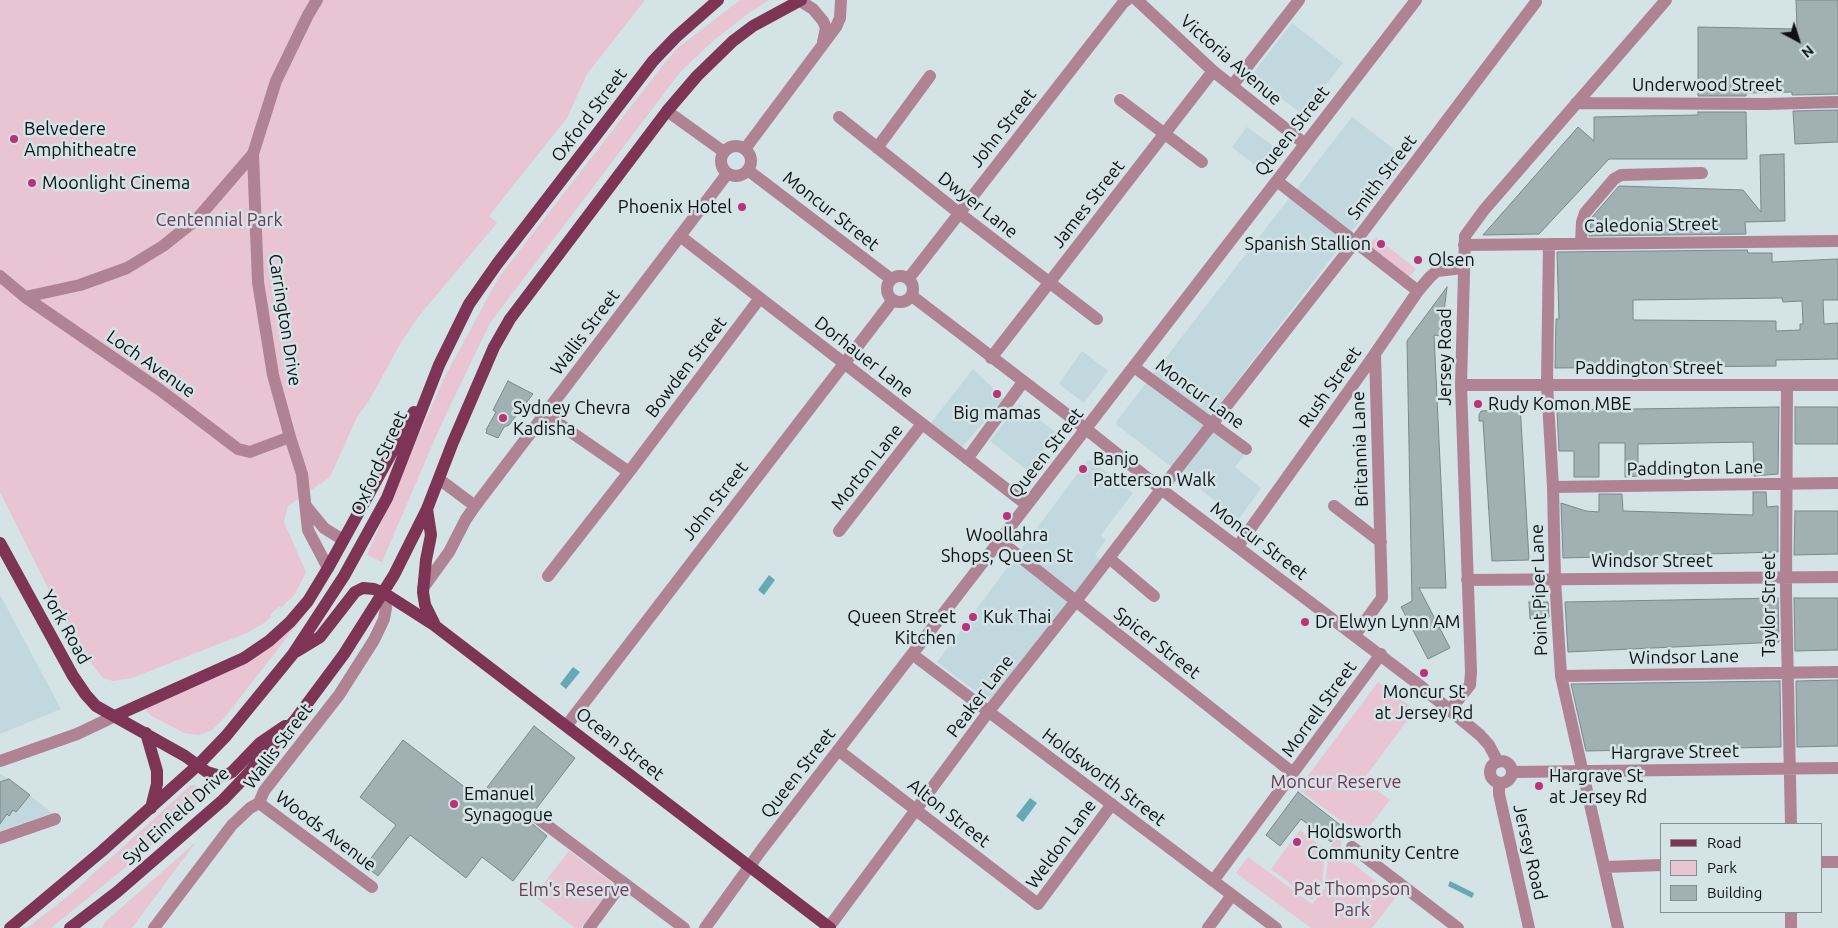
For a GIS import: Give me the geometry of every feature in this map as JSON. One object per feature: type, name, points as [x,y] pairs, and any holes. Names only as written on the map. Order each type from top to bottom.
[{"type":"main road","name":"Oxford Street","points":[[198,765],[226,736],[292,654],[344,576],[386,498],[440,365],[470,304],[498,264],[653,61],[676,37],[718,0]]},
{"type":"main road","points":[[115,716],[212,774],[226,775],[260,743],[295,720],[344,654],[384,593],[427,509],[453,442],[499,338],[528,295],[667,111],[697,76],[733,41],[753,26],[800,0]]},
{"type":"main road","points":[[115,716],[254,652],[276,635],[297,614],[308,601],[328,568],[440,365]]},
{"type":"main road","points":[[427,509],[431,535],[423,588],[424,605],[434,625]]},
{"type":"main road","name":"York Road","points":[[0,543],[77,683],[94,705],[115,716]]},
{"type":"main road","points":[[292,654],[320,637],[355,592],[364,588],[384,593]]},
{"type":"main road","name":"Ocean Street","points":[[384,593],[434,625],[830,927]]},
{"type":"main road","name":"Syd Einfeld Drive","points":[[70,928],[124,886],[223,800],[251,772],[295,720]]},
{"type":"main road","points":[[146,733],[157,771],[157,784],[151,808]]},
{"type":"main road","name":"Syd Einfeld Drive","points":[[10,928],[102,852],[198,765]]},
{"type":"street","name":"Carrington Drive","points":[[317,0],[276,81],[253,154],[258,282],[274,374],[290,437],[302,474],[310,535],[328,568]]},
{"type":"street","points":[[800,0],[813,9],[823,21],[826,28],[824,42]]},
{"type":"street","points":[[745,149],[836,27],[840,18],[841,0]]},
{"type":"street","name":"John Street","points":[[909,278],[1127,0]]},
{"type":"street","name":"Victoria Avenue","points":[[1138,0],[1213,71],[1304,144]]},
{"type":"street","points":[[1232,86],[1299,0]]},
{"type":"street","name":"Queen Street","points":[[706,928],[734,890],[749,865],[1416,0]]},
{"type":"street","name":"Jersey Road","points":[[1450,710],[1470,684],[1471,672],[1461,385],[1465,236],[1468,230],[1576,103],[1666,0]]},
{"type":"street","name":"Smith Street","points":[[1161,489],[1355,242],[1536,2]]},
{"type":"street","name":"James Street","points":[[991,358],[1213,71]]},
{"type":"street","points":[[877,148],[930,76]]},
{"type":"street","points":[[1120,100],[1202,162]]},
{"type":"street","name":"Underwood Street","points":[[1576,103],[1765,104],[1838,102]]},
{"type":"street","points":[[667,111],[724,152]]},
{"type":"street","name":"Dwyer Lane","points":[[839,116],[1049,284],[1097,319]]},
{"type":"street","points":[[736,146],[745,149],[751,156],[752,161],[749,171],[736,177],[727,174],[721,166],[724,152],[736,146]]},
{"type":"street","points":[[25,297],[80,285],[127,268],[163,246],[197,219],[253,154]]},
{"type":"street","name":"Moncur Street","points":[[749,171],[891,279]]},
{"type":"street","points":[[1581,243],[1582,222],[1585,213],[1614,179],[1621,175],[1702,173]]},
{"type":"street","name":"Wallis Street","points":[[423,588],[450,552],[461,528],[476,506],[727,174]]},
{"type":"street","points":[[1277,181],[1418,291]]},
{"type":"street","name":"Dorhauer Lane","points":[[680,236],[1027,505]]},
{"type":"street","name":"Caledonia Street","points":[[1464,245],[1838,241]]},
{"type":"street","name":"Point Piper Lane","points":[[1549,244],[1547,385],[1561,676],[1618,928]]},
{"type":"street","name":"Rush Street","points":[[1238,546],[1418,291],[1437,271],[1463,268]]},
{"type":"street","points":[[900,275],[909,278],[914,286],[912,296],[903,302],[893,300],[887,292],[888,283],[891,279],[900,275]]},
{"type":"street","name":"Loch Avenue","points":[[0,276],[25,297],[160,390],[238,448],[250,452],[290,437]]},
{"type":"street","name":"Moncur Street","points":[[912,296],[1161,489],[1381,654],[1450,710]]},
{"type":"street","name":"Bowden Street","points":[[548,576],[630,472],[760,298]]},
{"type":"street","name":"John Street","points":[[567,725],[893,300]]},
{"type":"street","name":"Britannia Lane","points":[[1354,634],[1382,598],[1375,354]]},
{"type":"street","name":"Moncur Lane","points":[[1134,367],[1246,449]]},
{"type":"street","points":[[967,459],[1023,382]]},
{"type":"street","name":"Paddington Street","points":[[1461,385],[1838,385]]},
{"type":"street","name":"Taylor Street","points":[[1787,385],[1787,673],[1791,768],[1790,823]]},
{"type":"street","points":[[545,414],[630,472]]},
{"type":"street","name":"Morton Lane","points":[[839,531],[922,424]]},
{"type":"street","points":[[439,479],[476,506]]},
{"type":"street","name":"Paddington Lane","points":[[1553,487],[1838,483]]},
{"type":"street","name":"Peaker Lane","points":[[830,927],[989,711],[1076,602],[1161,489]]},
{"type":"street","points":[[306,506],[324,528],[344,540]]},
{"type":"street","name":"Britannia Lane","points":[[1334,506],[1381,542]]},
{"type":"street","name":"Spicer Street","points":[[1000,540],[1293,773]]},
{"type":"street","points":[[1108,558],[1154,596]]},
{"type":"street","name":"Windsor Street","points":[[1467,580],[1838,577]]},
{"type":"street","name":"Wallis Street","points":[[154,928],[232,825],[250,808],[259,804],[264,790],[345,686],[378,634],[385,613],[384,593]]},
{"type":"street","name":"Holdsworth Street","points":[[912,654],[1276,928]]},
{"type":"street","name":"Morrell Street","points":[[1214,882],[1381,654]]},
{"type":"street","name":"Windsor Lane","points":[[1561,676],[1838,672]]},
{"type":"street","points":[[1450,710],[1480,735],[1489,745],[1498,762]]},
{"type":"street","points":[[0,761],[77,734],[115,716]]},
{"type":"street","name":"Alton Street","points":[[838,750],[1038,904]]},
{"type":"street","points":[[1498,762],[1507,763],[1512,772],[1508,781],[1499,783],[1493,779],[1491,773],[1493,766],[1498,762]]},
{"type":"street","name":"Hargrave Street","points":[[1512,772],[1838,768]]},
{"type":"street","name":"Jersey Road","points":[[1499,783],[1498,794],[1529,928]]},
{"type":"street","name":"Woods Avenue","points":[[259,804],[372,887]]},
{"type":"street","name":"Weldon Lane","points":[[1038,904],[1112,804]]},
{"type":"street","points":[[536,817],[684,928]]},
{"type":"street","points":[[0,838],[55,819]]},
{"type":"street","points":[[1352,847],[1458,928]]},
{"type":"street","points":[[1823,862],[1838,862]]},
{"type":"street","points":[[1605,867],[1660,865]]},
{"type":"street","points":[[589,928],[623,882]]},
{"type":"street","points":[[1208,928],[1232,895]]},
{"type":"street","points":[[1791,913],[1791,928]]},
{"type":"shaded area","points":[[1292,23],[1343,63],[1302,114],[1251,76]]},
{"type":"shaded area","points":[[1352,117],[1407,159],[1204,424],[1244,455],[1235,467],[1261,488],[1239,519],[1117,425],[1116,422]]},
{"type":"shaded area","points":[[1247,127],[1276,148],[1260,169],[1232,147]]},
{"type":"shaded area","points":[[1082,351],[1108,371],[1084,403],[1059,384]]},
{"type":"shaded area","points":[[973,369],[1004,399],[962,447],[931,423]]},
{"type":"shaded area","points":[[1019,404],[1057,433],[1028,471],[990,441]]},
{"type":"shaded area","points":[[1091,460],[1133,493],[1101,535],[1106,540],[1095,555],[1100,560],[991,703],[937,662],[1087,461]]},
{"type":"shaded area","points":[[0,595],[61,709],[0,734]]},
{"type":"shaded area","points":[[0,774],[9,779],[52,813],[0,831]]},
{"type":"green space","name":"Centennial Park","points":[[0,0],[645,0],[587,74],[567,118],[489,216],[497,223],[419,316],[400,344],[370,399],[357,417],[330,477],[288,506],[284,522],[306,572],[295,594],[281,608],[279,606],[264,623],[247,633],[132,678],[113,681],[103,678],[87,658],[52,596],[0,492]]},
{"type":"green space","points":[[740,0],[769,0],[714,40],[681,71],[490,323],[440,427],[382,562],[367,555],[443,380],[499,277],[667,60],[679,47]]},
{"type":"green space","points":[[1376,237],[1416,269],[1408,278],[1368,247]]},
{"type":"green space","points":[[338,558],[340,559],[313,604],[225,717],[212,730],[199,735],[184,733],[150,715],[146,710],[150,705],[245,664]]},
{"type":"green space","name":"Moncur Reserve","points":[[1378,682],[1415,710],[1363,780],[1390,800],[1362,836],[1298,789]]},
{"type":"green space","points":[[194,785],[207,792],[192,809],[142,854],[51,928],[27,928],[72,893],[190,786]]},
{"type":"green space","name":"Pat Thompson Park","points":[[1345,827],[1346,831],[1341,842],[1341,851],[1345,863],[1351,862],[1396,897],[1372,928],[1311,928],[1236,873],[1248,857],[1312,904],[1325,888],[1329,848]]},
{"type":"green space","points":[[1300,830],[1325,849],[1322,887],[1312,900],[1271,869]]},
{"type":"green space","points":[[196,842],[132,928],[102,928],[105,922]]},
{"type":"green space","name":"Elm's Reserve","points":[[569,851],[614,884],[581,928],[575,928],[534,896]]},
{"type":"water","points":[[769,575],[775,580],[764,595],[758,590]]},
{"type":"water","points":[[573,667],[580,672],[566,689],[560,684]]},
{"type":"water","points":[[1030,798],[1037,803],[1023,822],[1016,816]]},
{"type":"water","points":[[1450,881],[1474,893],[1472,898],[1448,886]]},
{"type":"building","points":[[1796,0],[1838,0],[1838,94],[1792,95],[1792,92],[1746,93],[1746,96],[1698,96],[1698,27],[1797,29]]},
{"type":"building","points":[[1838,110],[1838,142],[1795,144],[1793,111]]},
{"type":"building","points":[[1698,112],[1746,112],[1747,159],[1609,159],[1539,234],[1483,235],[1578,127],[1594,141],[1594,117],[1698,115]]},
{"type":"building","points":[[1784,154],[1785,221],[1745,222],[1746,234],[1589,236],[1592,217],[1619,186],[1743,190],[1761,212],[1760,155]]},
{"type":"building","points":[[1747,250],[1748,253],[1772,253],[1772,262],[1838,259],[1838,300],[1823,300],[1824,324],[1838,323],[1838,359],[1776,360],[1776,366],[1555,368],[1556,319],[1559,319],[1557,252]],"holes":[[[1782,298],[1783,302],[1802,301],[1803,324],[1800,324],[1800,330],[1776,331],[1776,321],[1633,320],[1633,300]]]},
{"type":"building","points":[[1447,287],[1441,336],[1434,335],[1446,588],[1419,588],[1450,648],[1428,659],[1401,607],[1412,601],[1407,341]]},
{"type":"building","name":"Sydney Chevra Kadisha","points":[[508,381],[533,394],[509,425],[504,427],[498,438],[486,433],[486,430],[496,412],[493,410]]},
{"type":"building","points":[[1499,404],[1520,404],[1529,560],[1492,561],[1483,421],[1479,421],[1479,415],[1481,411],[1499,410]]},
{"type":"building","points":[[1779,407],[1778,474],[1754,476],[1753,442],[1638,444],[1638,476],[1625,477],[1625,443],[1599,443],[1599,477],[1574,477],[1574,451],[1559,451],[1557,410]]},
{"type":"building","points":[[1795,407],[1838,407],[1838,444],[1795,444]]},
{"type":"building","points":[[1753,492],[1766,492],[1767,507],[1778,506],[1778,552],[1563,558],[1561,503],[1586,511],[1599,512],[1599,494],[1622,494],[1623,511],[1753,515]]},
{"type":"building","points":[[1795,511],[1838,511],[1838,554],[1794,555]]},
{"type":"building","points":[[1778,598],[1779,642],[1568,652],[1565,602]]},
{"type":"building","points":[[1794,598],[1838,598],[1838,650],[1795,651]]},
{"type":"building","points":[[1529,602],[1548,602],[1549,617],[1530,619]]},
{"type":"building","points":[[1838,680],[1838,746],[1797,747],[1796,681]]},
{"type":"building","points":[[1780,681],[1781,747],[1586,751],[1571,684]]},
{"type":"building","name":"Emanuel Synagogue","points":[[534,726],[575,758],[536,809],[529,813],[529,821],[547,836],[513,881],[482,857],[466,878],[410,835],[378,876],[365,866],[396,825],[360,797],[403,740],[479,798]]},
{"type":"building","points":[[9,779],[30,795],[16,812],[13,810],[9,816],[7,814],[0,824],[0,782]]},
{"type":"building","points":[[1298,792],[1343,827],[1331,842],[1301,819],[1280,846],[1266,835]]},
{"type":"place","name":"Belvedere Amphitheatre","points":[[14,139]]},
{"type":"place","name":"Moonlight Cinema","points":[[32,183]]},
{"type":"place","name":"Phoenix Hotel","points":[[742,207]]},
{"type":"place","name":"Spanish Stallion","points":[[1381,244]]},
{"type":"place","name":"Olsen","points":[[1418,260]]},
{"type":"place","name":"Big mamas","points":[[997,394]]},
{"type":"place","name":"Rudy Komon MBE","points":[[1478,404]]},
{"type":"place","name":"Sydney Chevra Kadisha","points":[[503,418]]},
{"type":"place","name":"Banjo Patterson Walk","points":[[1083,469]]},
{"type":"place","name":"Woollahra Shops, Queen St","points":[[1007,516]]},
{"type":"place","name":"Kuk Thai","points":[[973,617]]},
{"type":"place","name":"Dr Elwyn Lynn AM","points":[[1305,622]]},
{"type":"place","name":"Queen Street Kitchen","points":[[966,627]]},
{"type":"place","name":"Moncur St at Jersey Rd","points":[[1424,673]]},
{"type":"place","name":"Hargrave St at Jersey Rd","points":[[1539,786]]},
{"type":"place","name":"Emanuel Synagogue","points":[[454,804]]},
{"type":"place","name":"Holdsworth Community Centre","points":[[1297,842]]}]
